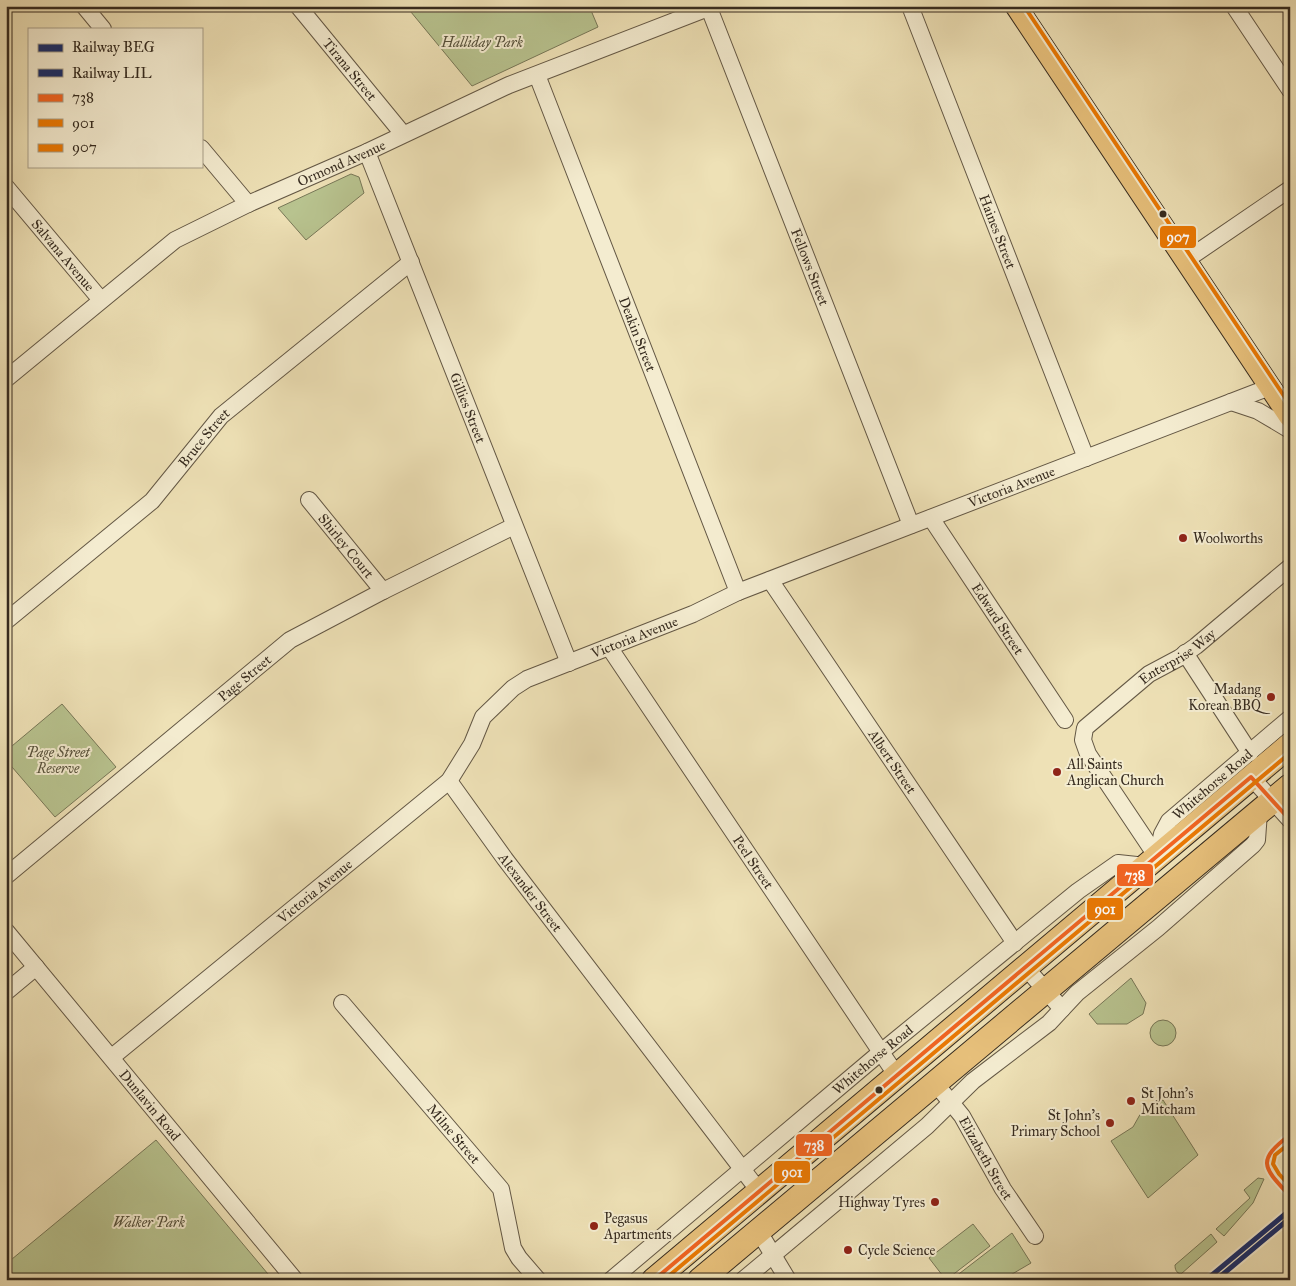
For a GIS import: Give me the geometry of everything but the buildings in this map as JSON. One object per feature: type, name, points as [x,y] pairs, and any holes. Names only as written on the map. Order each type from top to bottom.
[{"type":"highway","name":"Whitehorse Road","points":[[654,1280],[1251,777],[1288,727]]},
{"type":"highway","points":[[700,1280],[1274,800]]},
{"type":"main road","points":[[1016,6],[1290,417]]},
{"type":"street","points":[[84,6],[101,28]]},
{"type":"street","name":"Tirana Street","points":[[298,6],[403,134]]},
{"type":"street","name":"Haines Street","points":[[910,6],[1086,458]]},
{"type":"street","points":[[1234,6],[1290,90]]},
{"type":"street","name":"Ormond Avenue","points":[[6,379],[175,240],[248,204],[368,152],[509,85],[711,7]]},
{"type":"street","name":"Fellows Street","points":[[711,7],[911,525]]},
{"type":"street","name":"Deakin Street","points":[[537,75],[738,592]]},
{"type":"street","points":[[202,149],[248,204]]},
{"type":"street","name":"Gillies Street","points":[[368,152],[569,663]]},
{"type":"street","name":"Salvana Avenue","points":[[6,187],[101,300]]},
{"type":"street","points":[[1186,260],[1290,189]]},
{"type":"street","name":"Bruce Street","points":[[6,621],[152,500],[221,416],[411,262]]},
{"type":"street","name":"Victoria Avenue","points":[[112,1057],[449,781],[472,744],[482,717],[513,688],[527,680],[693,614],[738,592],[1270,387]]},
{"type":"street","points":[[1231,402],[1258,411],[1290,430]]},
{"type":"street","name":"Shirley Court","points":[[309,500],[383,591]]},
{"type":"street","name":"Edward Street","points":[[931,518],[1065,720]]},
{"type":"street","name":"Page Street","points":[[6,876],[290,640],[514,526]]},
{"type":"street","name":"Enterprise Way","points":[[1152,861],[1088,754],[1084,740],[1085,728],[1149,674],[1186,653],[1290,567]]},
{"type":"street","name":"Albert Street","points":[[770,580],[1015,943]]},
{"type":"street","name":"Peel Street","points":[[609,647],[897,1076]]},
{"type":"street","points":[[1186,653],[1250,753]]},
{"type":"street","name":"Whitehorse Road","points":[[611,1280],[881,1052],[1112,866],[1118,863],[1152,861],[1162,834],[1169,822],[1250,753],[1288,727]]},
{"type":"street","points":[[1251,777],[1274,800],[1290,820]]},
{"type":"street","name":"Alexander Street","points":[[449,781],[505,859],[759,1191]]},
{"type":"street","points":[[744,1280],[926,1126],[980,1075],[1049,1023],[1077,993],[1158,928],[1253,845],[1257,840],[1274,800]]},
{"type":"street","name":"Dunlavin Road","points":[[6,931],[295,1280]]},
{"type":"street","points":[[6,992],[36,967]]},
{"type":"street","points":[[1026,968],[1062,1009]]},
{"type":"street","name":"Milne Street","points":[[342,1002],[501,1189],[514,1248],[519,1258],[538,1280]]},
{"type":"street","name":"Elizabeth Street","points":[[935,1083],[962,1116],[1003,1189],[1034,1236]]},
{"type":"street","points":[[758,1230],[788,1280]]},
{"type":"green space","name":"Halliday Park","points":[[406,6],[592,6],[590,8],[598,27],[472,86]]},
{"type":"green space","points":[[351,174],[359,177],[364,193],[306,240],[278,208]]},
{"type":"green space","name":"Page Street Reserve","points":[[62,704],[116,767],[55,817],[6,760],[6,751]]},
{"type":"green space","points":[[1131,978],[1146,1003],[1143,1014],[1127,1024],[1097,1024],[1089,1014]]},
{"type":"green space","points":[[1163,1020],[1172,1024],[1176,1033],[1172,1042],[1163,1046],[1154,1042],[1150,1033],[1154,1024]]},
{"type":"green space","points":[[1163,1100],[1198,1155],[1148,1198],[1111,1141],[1133,1127],[1142,1111]]},
{"type":"green space","name":"Walker Park","points":[[156,1140],[273,1280],[6,1280],[6,1264]]},
{"type":"green space","points":[[1258,1178],[1264,1179],[1253,1203],[1224,1236],[1216,1229],[1250,1198],[1244,1190]]},
{"type":"green space","points":[[973,1224],[990,1246],[946,1280],[929,1258]]},
{"type":"green space","points":[[1012,1233],[1031,1263],[1002,1280],[951,1280]]},
{"type":"green space","points":[[1211,1234],[1217,1242],[1181,1274],[1178,1273],[1175,1265]]},
{"type":"rail line","name":"BEG","points":[[1206,1280],[1290,1210]]},
{"type":"rail line","name":"LIL","points":[[1216,1280],[1290,1218]]},
{"type":"transit line","name":"907","points":[[1024,6],[1290,405]]},
{"type":"transit line","name":"901","points":[[664,1280],[1290,753]]},
{"type":"transit line","name":"738","points":[[654,1280],[1251,777],[1290,820]]},
{"type":"transit line","name":"738","points":[[1290,1135],[1272,1152],[1268,1158],[1267,1165],[1274,1178],[1290,1196]]},
{"type":"transit line","name":"907","points":[[1290,1143],[1275,1155],[1273,1164],[1290,1186]]},
{"type":"place","name":"Woolworths","points":[[1183,538]]},
{"type":"place","name":"Madang Korean BBQ","points":[[1271,697]]},
{"type":"place","name":"All Saints Anglican Church","points":[[1057,772]]},
{"type":"place","name":"St John's Mitcham","points":[[1131,1101]]},
{"type":"place","name":"St John's Primary School","points":[[1110,1123]]},
{"type":"place","name":"Highway Tyres","points":[[935,1202]]},
{"type":"place","name":"Pegasus Apartments","points":[[594,1226]]},
{"type":"place","name":"Cycle Science","points":[[848,1250]]}]
